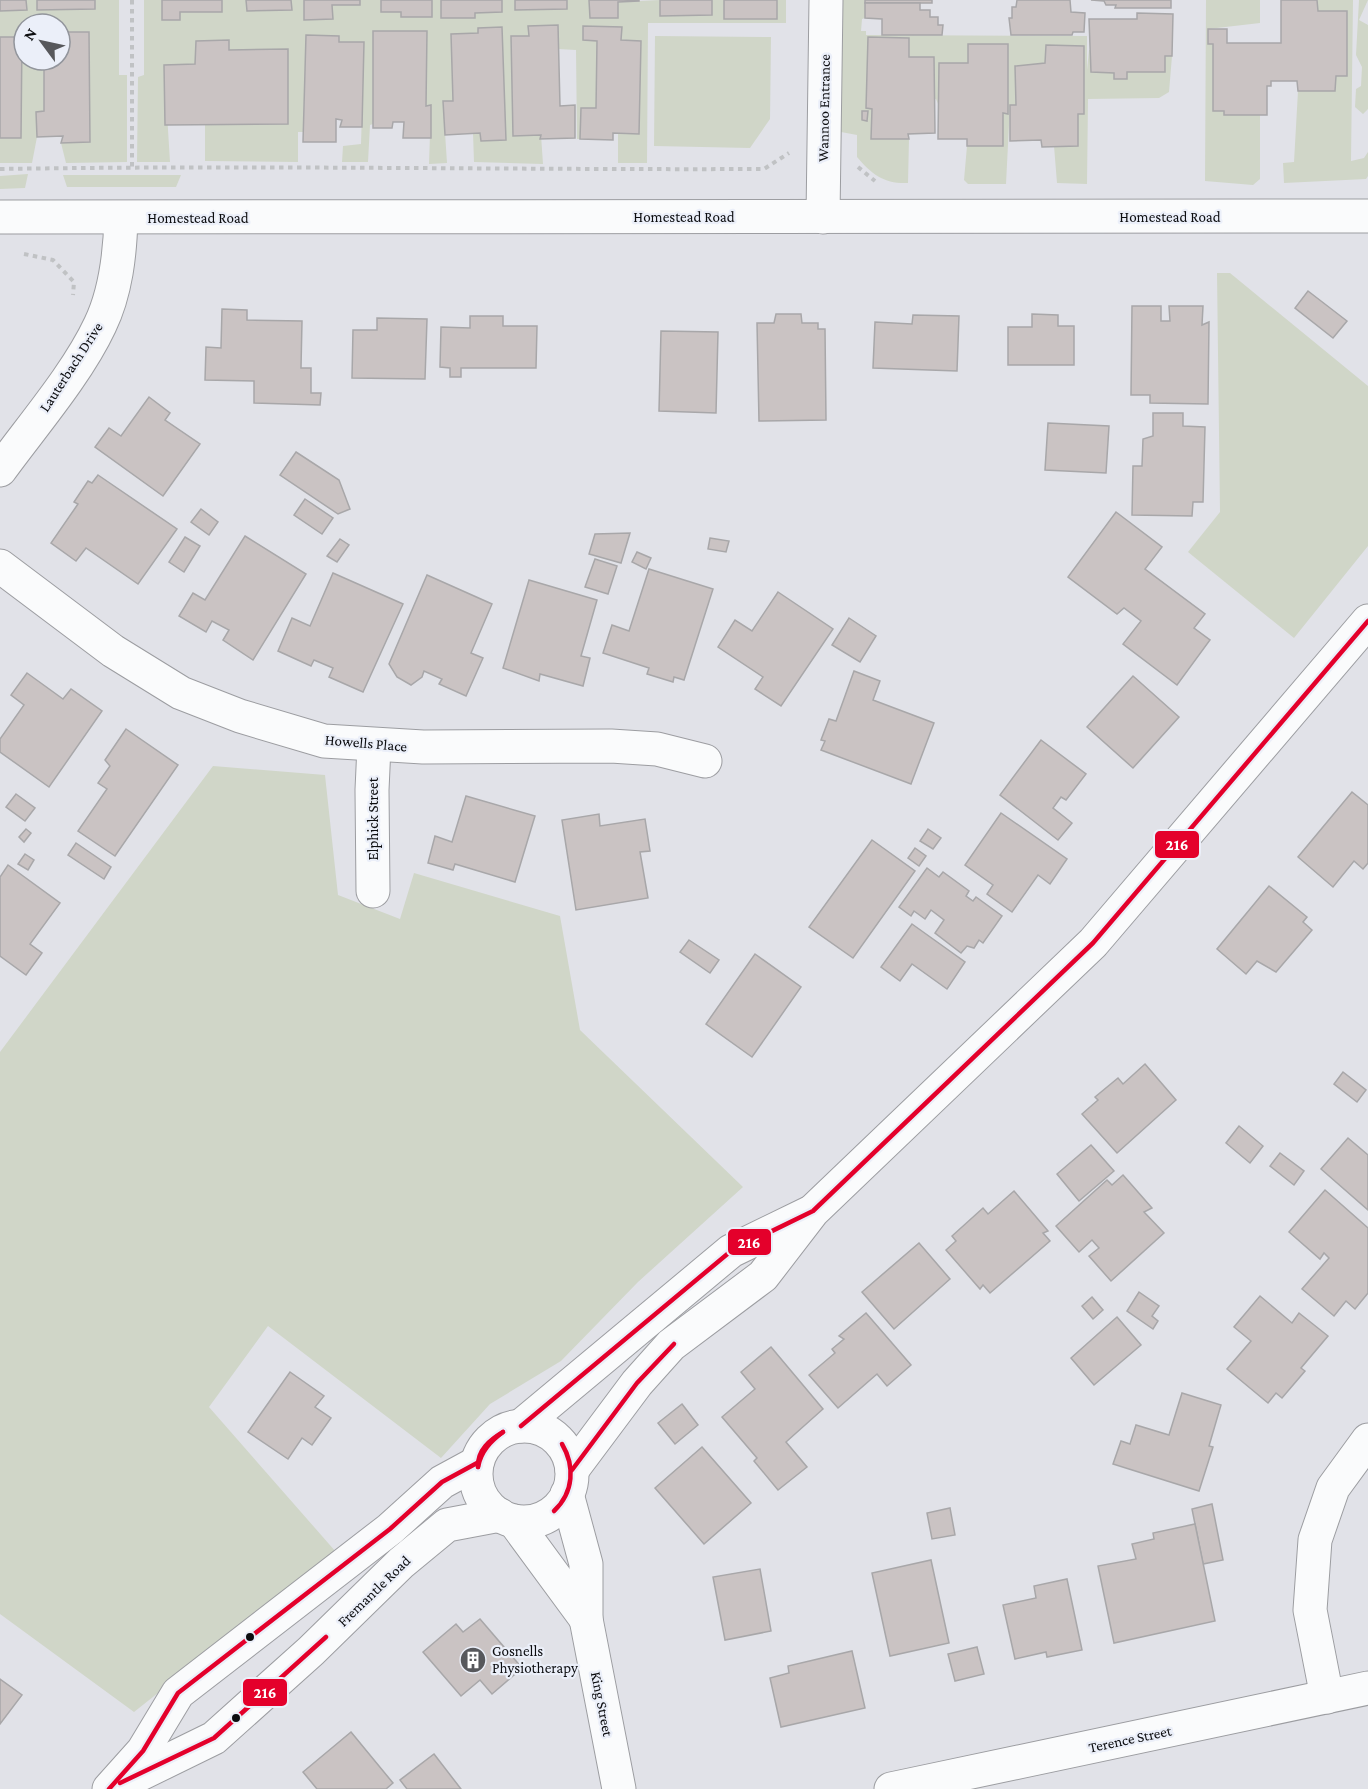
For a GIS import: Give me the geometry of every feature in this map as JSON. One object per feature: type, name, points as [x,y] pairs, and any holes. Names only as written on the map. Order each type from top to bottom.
[{"type":"street","name":"Wannoo Entrance","points":[[823,217],[826,0]]},
{"type":"street","name":"Homestead Road","points":[[0,218],[1368,216]]},
{"type":"street","name":"Lauterbach Drive","points":[[0,470],[64,382],[100,326],[120,255],[122,218]]},
{"type":"street","name":"Howells Place","points":[[0,566],[113,651],[182,693],[240,716],[324,741],[374,746],[611,746],[657,749],[705,761]]},
{"type":"street","points":[[570,1482],[566,1448],[549,1432],[536,1427],[521,1426],[506,1429],[483,1449],[477,1463],[480,1493],[488,1506],[507,1518],[529,1522],[543,1518],[556,1510],[570,1482],[637,1383],[671,1346],[763,1276],[813,1211],[1093,943],[1368,621]]},
{"type":"street","name":"Elphick Street","points":[[373,891],[374,746]]},
{"type":"street","points":[[521,1426],[731,1251],[813,1211]]},
{"type":"street","points":[[1327,1697],[1310,1610],[1315,1540],[1333,1488],[1368,1440]]},
{"type":"street","name":"Fremantle Road","points":[[110,1789],[142,1751],[178,1694],[390,1529],[442,1482],[477,1463]]},
{"type":"street","name":"King Street","points":[[570,1482],[586,1564],[586,1619],[619,1789]]},
{"type":"street","name":"King Street","points":[[507,1518],[586,1619]]},
{"type":"street","name":"Fremantle Road","points":[[110,1789],[214,1738],[311,1652],[401,1563],[447,1525],[507,1518]]},
{"type":"street","name":"Terence Street","points":[[891,1789],[1368,1688]]},
{"type":"path","points":[[132,0],[132,169]]},
{"type":"path","points":[[0,169],[132,169],[189,166],[414,170],[764,169],[785,158],[796,146]]},
{"type":"path","points":[[37,256],[53,260],[74,282],[72,301]]},
{"type":"shaded area","points":[[26,0],[119,0],[119,75],[127,75],[127,162],[66,163],[61,143],[90,142],[89,32],[72,32],[72,12],[12,12],[12,37],[0,37],[0,11],[26,10]]},
{"type":"shaded area","points":[[144,0],[162,0],[163,20],[180,20],[180,12],[222,12],[222,0],[246,0],[247,11],[291,10],[291,0],[304,0],[305,20],[332,19],[332,5],[360,0],[381,0],[381,12],[401,12],[401,17],[432,17],[432,0],[441,0],[441,18],[474,18],[475,13],[502,12],[502,0],[515,0],[516,10],[566,9],[567,0],[589,0],[590,18],[617,18],[618,2],[660,0],[660,16],[712,15],[712,0],[724,0],[724,19],[777,19],[777,0],[786,0],[786,23],[648,23],[647,163],[618,163],[618,134],[639,134],[641,41],[621,40],[621,27],[583,27],[583,40],[597,41],[596,108],[581,108],[580,139],[577,139],[576,50],[558,49],[558,25],[529,26],[529,36],[511,37],[513,135],[541,135],[543,164],[474,162],[473,133],[480,133],[481,141],[506,140],[502,27],[478,28],[478,33],[451,34],[453,101],[443,102],[447,163],[429,164],[431,105],[426,106],[426,31],[373,31],[373,124],[370,125],[368,162],[342,162],[343,146],[361,144],[364,43],[339,42],[339,36],[306,35],[303,132],[298,132],[298,162],[205,161],[205,125],[288,124],[288,49],[229,50],[229,40],[196,41],[195,64],[164,65],[170,162],[137,162],[138,77],[144,75]]},
{"type":"shaded area","points":[[841,0],[865,0],[865,18],[862,19],[861,31],[866,31],[866,35],[1087,36],[1087,70],[1089,50],[1092,50],[1091,72],[1114,73],[1114,79],[1127,72],[1165,72],[1165,56],[1172,56],[1169,92],[1159,98],[1088,99],[1087,184],[1057,183],[1054,146],[1078,145],[1078,114],[1084,114],[1084,46],[1046,45],[1045,63],[1015,66],[1016,105],[1010,105],[1006,184],[968,184],[964,180],[967,146],[1003,145],[1003,113],[1008,113],[1008,44],[969,44],[968,63],[939,63],[939,106],[936,99],[933,100],[934,57],[909,57],[909,38],[868,37],[866,108],[872,109],[872,139],[909,139],[908,183],[892,182],[868,169],[857,157],[857,135],[841,132]]},
{"type":"shaded area","points":[[1206,0],[1260,0],[1260,23],[1208,29],[1208,44],[1213,44],[1213,111],[1224,111],[1225,115],[1260,115],[1260,179],[1253,185],[1205,181]]},
{"type":"shaded area","points":[[1317,0],[1353,0],[1351,161],[1364,158],[1368,152],[1368,176],[1366,179],[1284,183],[1283,163],[1294,162],[1298,91],[1335,91],[1336,76],[1347,76],[1347,11],[1318,11]]},
{"type":"shaded area","points":[[1359,0],[1368,0],[1359,20],[1368,25],[1368,109],[1363,114],[1355,107],[1356,89],[1361,86],[1362,67],[1356,55]]},
{"type":"shaded area","points":[[655,36],[771,37],[770,119],[750,148],[654,146]]},
{"type":"shaded area","points":[[22,72],[44,72],[44,111],[36,112],[37,137],[32,163],[0,163],[0,138],[21,138]]},
{"type":"shaded area","points":[[28,174],[25,188],[0,189],[0,176]]},
{"type":"shaded area","points":[[63,175],[181,175],[176,187],[67,187]]},
{"type":"shaded area","points":[[1217,273],[1230,273],[1368,386],[1368,546],[1294,638],[1188,552],[1220,512]]},
{"type":"shaded area","points":[[213,766],[325,775],[338,895],[400,919],[414,873],[560,916],[580,1030],[743,1187],[638,1282],[561,1361],[490,1404],[441,1458],[268,1326],[209,1407],[336,1552],[134,1712],[0,1614],[0,1052]]},
{"type":"building","points":[[0,0],[26,0],[27,10],[0,11]]},
{"type":"building","points":[[37,0],[95,0],[95,9],[37,10]]},
{"type":"building","points":[[162,0],[222,0],[222,12],[180,12],[180,20],[162,20]]},
{"type":"building","points":[[246,0],[291,0],[292,10],[247,11]]},
{"type":"building","points":[[304,0],[360,0],[360,5],[332,5],[333,19],[304,20]]},
{"type":"building","points":[[381,0],[432,0],[432,17],[401,17],[401,12],[381,12]]},
{"type":"building","points":[[441,0],[502,0],[502,12],[475,13],[475,18],[441,18]]},
{"type":"building","points":[[515,0],[567,0],[567,9],[515,10]]},
{"type":"building","points":[[589,0],[639,1],[618,2],[618,18],[590,18]]},
{"type":"building","points":[[660,0],[712,0],[712,15],[660,16]]},
{"type":"building","points":[[724,0],[777,0],[777,19],[724,19]]},
{"type":"building","points":[[865,0],[932,0],[932,3],[865,3]]},
{"type":"building","points":[[1017,0],[1070,0],[1071,12],[1085,13],[1084,32],[1073,32],[1072,35],[1011,35],[1009,18],[1012,18],[1012,7],[1016,7]]},
{"type":"building","points":[[1091,0],[1171,0],[1171,8],[1115,8],[1116,5],[1106,5],[1104,1]]},
{"type":"building","points":[[1281,0],[1317,0],[1318,11],[1347,11],[1347,76],[1336,76],[1335,91],[1298,91],[1297,81],[1271,81],[1271,86],[1267,86],[1267,115],[1224,115],[1224,111],[1213,111],[1213,44],[1208,44],[1208,29],[1227,29],[1227,43],[1281,43]]},
{"type":"building","points":[[865,3],[920,3],[920,10],[930,10],[930,17],[938,17],[938,25],[943,25],[942,35],[882,35],[882,19],[865,18]]},
{"type":"building","points":[[1137,13],[1173,14],[1172,56],[1165,56],[1165,72],[1127,72],[1127,79],[1114,79],[1114,73],[1091,72],[1089,19],[1137,19]]},
{"type":"building","points":[[558,25],[560,106],[575,105],[575,138],[540,139],[541,135],[513,136],[511,36],[529,36],[528,26]]},
{"type":"building","points":[[583,26],[622,27],[621,40],[641,41],[639,134],[613,133],[613,140],[580,139],[581,108],[596,108],[597,41],[583,40]]},
{"type":"building","points":[[502,27],[506,140],[481,141],[480,133],[445,135],[443,101],[453,101],[451,34],[478,33],[478,28]]},
{"type":"building","points":[[373,31],[427,31],[426,106],[431,105],[431,138],[403,138],[404,122],[393,122],[392,128],[373,128]]},
{"type":"building","points":[[72,32],[89,32],[90,142],[61,143],[63,136],[37,137],[36,112],[44,111],[44,72],[72,72]]},
{"type":"building","points":[[306,35],[339,36],[339,42],[364,42],[362,127],[340,127],[342,120],[336,119],[336,142],[303,142]]},
{"type":"building","points":[[0,37],[12,37],[12,72],[22,72],[21,138],[0,138]]},
{"type":"building","points":[[868,37],[909,38],[909,57],[934,57],[935,133],[908,134],[909,139],[871,139],[872,109],[866,108]]},
{"type":"building","points":[[229,40],[229,50],[288,49],[288,124],[165,125],[164,65],[195,64],[196,41]]},
{"type":"building","points":[[968,44],[1008,44],[1008,114],[1003,113],[1003,146],[967,146],[967,139],[938,139],[939,63],[968,63]]},
{"type":"building","points":[[1046,45],[1084,46],[1084,114],[1078,114],[1078,146],[1042,147],[1041,140],[1010,141],[1010,105],[1016,105],[1015,66],[1045,63]]},
{"type":"building","points":[[862,111],[868,111],[867,121],[862,120]]},
{"type":"building","points":[[1308,291],[1347,321],[1333,338],[1295,308]]},
{"type":"building","points":[[1132,306],[1161,306],[1161,321],[1170,321],[1169,306],[1203,306],[1202,325],[1209,322],[1208,404],[1150,403],[1150,395],[1131,395]]},
{"type":"building","points":[[222,309],[247,310],[247,320],[302,321],[301,368],[311,368],[311,393],[321,393],[320,405],[254,403],[254,381],[205,380],[206,347],[221,348]]},
{"type":"building","points":[[776,314],[801,314],[802,323],[818,323],[818,329],[825,329],[826,420],[759,421],[757,323],[774,323]]},
{"type":"building","points":[[1032,314],[1058,315],[1058,326],[1074,326],[1074,365],[1008,365],[1008,327],[1032,327]]},
{"type":"building","points":[[913,315],[959,316],[957,371],[873,368],[875,322],[912,324]]},
{"type":"building","points":[[470,316],[503,316],[503,326],[537,326],[536,368],[461,368],[461,377],[450,377],[450,368],[440,367],[441,327],[470,328]]},
{"type":"building","points":[[377,318],[427,319],[425,379],[352,378],[353,330],[377,330]]},
{"type":"building","points":[[661,331],[718,332],[716,413],[659,411]]},
{"type":"building","points":[[149,397],[170,413],[165,420],[200,444],[163,496],[95,447],[109,428],[121,436]]},
{"type":"building","points":[[1153,413],[1183,413],[1183,426],[1205,427],[1203,502],[1193,502],[1192,516],[1132,515],[1133,466],[1142,466],[1143,439],[1153,436]]},
{"type":"building","points":[[1048,423],[1109,426],[1106,473],[1045,470]]},
{"type":"building","points":[[296,452],[339,480],[350,509],[338,514],[280,475]]},
{"type":"building","points":[[98,475],[177,529],[138,584],[86,548],[76,561],[51,543],[78,504],[74,502],[88,481],[92,483]]},
{"type":"building","points":[[305,499],[333,518],[322,534],[294,515]]},
{"type":"building","points":[[201,509],[218,522],[209,535],[191,522]]},
{"type":"building","points":[[1116,512],[1162,547],[1145,569],[1205,614],[1194,628],[1210,640],[1177,685],[1123,644],[1141,621],[1124,608],[1117,614],[1068,577]]},
{"type":"building","points":[[630,533],[621,563],[589,554],[595,534]]},
{"type":"building","points":[[245,536],[306,574],[253,660],[223,640],[229,630],[212,621],[206,632],[179,616],[193,593],[205,600]]},
{"type":"building","points":[[185,537],[200,546],[184,572],[169,562]]},
{"type":"building","points":[[710,538],[729,541],[726,552],[708,549]]},
{"type":"building","points":[[340,539],[349,545],[337,562],[327,556]]},
{"type":"building","points":[[637,552],[651,558],[646,569],[632,562]]},
{"type":"building","points":[[595,559],[617,566],[608,594],[585,587]]},
{"type":"building","points":[[649,569],[713,589],[684,680],[674,677],[673,682],[647,674],[649,668],[603,653],[612,625],[629,631]]},
{"type":"building","points":[[333,573],[403,604],[363,692],[329,677],[333,668],[314,660],[311,666],[278,651],[292,618],[310,626]]},
{"type":"building","points":[[427,575],[492,604],[471,653],[483,658],[466,696],[439,684],[442,679],[424,671],[422,677],[411,685],[397,677],[389,664]]},
{"type":"building","points":[[529,580],[597,600],[581,656],[590,658],[583,686],[540,674],[539,681],[503,668]]},
{"type":"building","points":[[778,592],[833,629],[781,706],[755,689],[763,677],[718,647],[735,620],[752,631]]},
{"type":"building","points":[[849,618],[876,636],[860,662],[832,645]]},
{"type":"building","points":[[854,671],[880,681],[873,700],[934,723],[911,784],[821,750],[825,741],[821,740],[829,719],[836,721]]},
{"type":"building","points":[[27,673],[63,699],[71,689],[102,711],[49,787],[0,752],[0,739],[24,705],[11,695]]},
{"type":"building","points":[[1133,676],[1179,717],[1133,768],[1087,727]]},
{"type":"building","points":[[126,729],[178,765],[115,856],[78,831],[107,789],[98,783],[110,766],[105,760]]},
{"type":"building","points":[[1041,740],[1086,774],[1066,800],[1061,797],[1053,808],[1072,823],[1058,840],[1000,795]]},
{"type":"building","points":[[1352,792],[1368,805],[1368,863],[1363,869],[1354,861],[1333,887],[1298,857]]},
{"type":"building","points":[[16,794],[35,808],[25,821],[6,807]]},
{"type":"building","points":[[466,796],[535,816],[515,882],[455,864],[453,870],[428,863],[435,836],[452,842]]},
{"type":"building","points":[[1001,813],[1067,859],[1050,884],[1038,875],[1012,912],[987,894],[993,885],[965,865]]},
{"type":"building","points":[[599,814],[600,826],[645,819],[650,851],[640,852],[648,898],[576,910],[562,820]]},
{"type":"building","points":[[26,829],[31,833],[24,842],[19,837]]},
{"type":"building","points":[[928,829],[941,838],[933,849],[920,841]]},
{"type":"building","points":[[872,840],[915,871],[853,958],[809,927]]},
{"type":"building","points":[[76,843],[111,867],[104,879],[68,855]]},
{"type":"building","points":[[915,848],[926,856],[919,866],[908,858]]},
{"type":"building","points":[[25,854],[34,860],[28,870],[18,864]]},
{"type":"building","points":[[8,865],[60,903],[30,944],[42,953],[26,975],[0,956],[0,877]]},
{"type":"building","points":[[927,868],[939,877],[943,872],[969,891],[966,896],[973,901],[976,897],[1002,916],[983,943],[979,940],[974,948],[967,946],[961,953],[935,933],[944,920],[931,910],[925,919],[914,911],[911,916],[899,907]]},
{"type":"building","points":[[1269,886],[1307,917],[1303,922],[1312,930],[1276,972],[1257,961],[1246,974],[1217,949]]},
{"type":"building","points":[[912,924],[965,962],[947,989],[912,964],[900,981],[881,967]]},
{"type":"building","points":[[689,940],[719,960],[710,973],[680,952]]},
{"type":"building","points":[[755,954],[801,987],[752,1057],[706,1024]]},
{"type":"building","points":[[1145,1064],[1176,1100],[1117,1153],[1082,1114],[1098,1100],[1095,1097],[1118,1078],[1123,1084]]},
{"type":"building","points":[[1343,1072],[1366,1090],[1357,1102],[1334,1084]]},
{"type":"building","points":[[1239,1126],[1263,1146],[1250,1163],[1226,1143]]},
{"type":"building","points":[[1348,1138],[1368,1155],[1368,1210],[1321,1169]]},
{"type":"building","points":[[1091,1145],[1114,1171],[1079,1201],[1057,1174]]},
{"type":"building","points":[[1280,1153],[1304,1171],[1294,1185],[1270,1166]]},
{"type":"building","points":[[1123,1175],[1152,1208],[1144,1212],[1164,1233],[1111,1281],[1089,1256],[1099,1248],[1092,1240],[1079,1252],[1056,1226],[1107,1180],[1112,1185]]},
{"type":"building","points":[[1325,1190],[1368,1228],[1368,1293],[1355,1309],[1346,1301],[1334,1316],[1302,1289],[1329,1258],[1324,1253],[1320,1259],[1289,1232]]},
{"type":"building","points":[[1014,1191],[1048,1231],[1043,1233],[1050,1241],[990,1293],[983,1285],[980,1289],[946,1250],[956,1241],[952,1236],[983,1208],[988,1214]]},
{"type":"building","points":[[919,1243],[950,1279],[894,1329],[862,1292]]},
{"type":"building","points":[[1139,1292],[1159,1306],[1152,1316],[1158,1321],[1153,1329],[1127,1311]]},
{"type":"building","points":[[1260,1296],[1292,1323],[1299,1313],[1328,1336],[1301,1368],[1305,1371],[1282,1398],[1276,1393],[1268,1403],[1227,1369],[1251,1341],[1234,1327]]},
{"type":"building","points":[[1092,1297],[1103,1310],[1093,1319],[1082,1306]]},
{"type":"building","points":[[866,1313],[911,1365],[887,1386],[877,1374],[838,1408],[809,1375],[835,1353],[832,1349],[844,1339],[839,1336]]},
{"type":"building","points":[[1117,1317],[1141,1345],[1094,1385],[1071,1358]]},
{"type":"building","points":[[771,1347],[823,1409],[786,1442],[807,1467],[778,1490],[754,1461],[757,1458],[722,1417],[755,1389],[741,1372]]},
{"type":"building","points":[[290,1372],[324,1396],[315,1407],[331,1418],[312,1445],[302,1438],[288,1459],[248,1432]]},
{"type":"building","points":[[1182,1393],[1221,1405],[1209,1446],[1213,1447],[1199,1491],[1113,1464],[1121,1441],[1130,1444],[1136,1425],[1169,1435]]},
{"type":"building","points":[[682,1404],[698,1425],[675,1444],[658,1423]]},
{"type":"building","points":[[702,1447],[751,1503],[704,1544],[655,1488]]},
{"type":"building","points":[[1212,1504],[1223,1560],[1203,1564],[1192,1509]]},
{"type":"building","points":[[950,1508],[955,1535],[932,1539],[927,1513]]},
{"type":"building","points":[[1195,1524],[1215,1621],[1114,1643],[1098,1566],[1136,1559],[1132,1544],[1154,1539],[1153,1533]]},
{"type":"building","points":[[931,1560],[949,1643],[890,1656],[872,1573]]},
{"type":"building","points":[[760,1569],[771,1631],[725,1640],[713,1577]]},
{"type":"building","points":[[1067,1579],[1082,1650],[1047,1657],[1046,1652],[1015,1659],[1003,1605],[1036,1598],[1034,1586]]},
{"type":"building","name":"Gosnells Physiotherapy","points":[[480,1619],[522,1668],[492,1694],[480,1680],[461,1696],[423,1652],[456,1624],[463,1632]]},
{"type":"building","points":[[977,1647],[984,1674],[955,1681],[948,1654]]},
{"type":"building","points":[[852,1651],[865,1708],[781,1727],[770,1678],[789,1673],[788,1666]]},
{"type":"building","points":[[0,1679],[22,1695],[0,1724]]},
{"type":"building","points":[[351,1732],[393,1783],[386,1789],[317,1789],[303,1772]]},
{"type":"building","points":[[434,1754],[461,1789],[407,1789],[400,1780]]},
{"type":"transit line","name":"216","points":[[521,1426],[731,1251],[813,1211],[1093,943],[1368,621]]},
{"type":"transit line","name":"216","points":[[572,1470],[637,1383],[674,1344]]},
{"type":"transit line","name":"216","points":[[478,1467],[482,1451],[489,1442],[503,1432]]},
{"type":"transit line","name":"216","points":[[478,1467],[487,1447],[503,1432]]},
{"type":"transit line","name":"216","points":[[554,1511],[566,1496],[570,1479],[569,1461],[562,1444]]},
{"type":"transit line","name":"216","points":[[109,1789],[143,1751],[178,1693],[390,1529],[442,1482],[477,1463]]},
{"type":"transit line","name":"216","points":[[120,1783],[214,1738],[326,1637]]},
{"type":"place","name":"Gosnells Physiotherapy","points":[[473,1660]]}]
